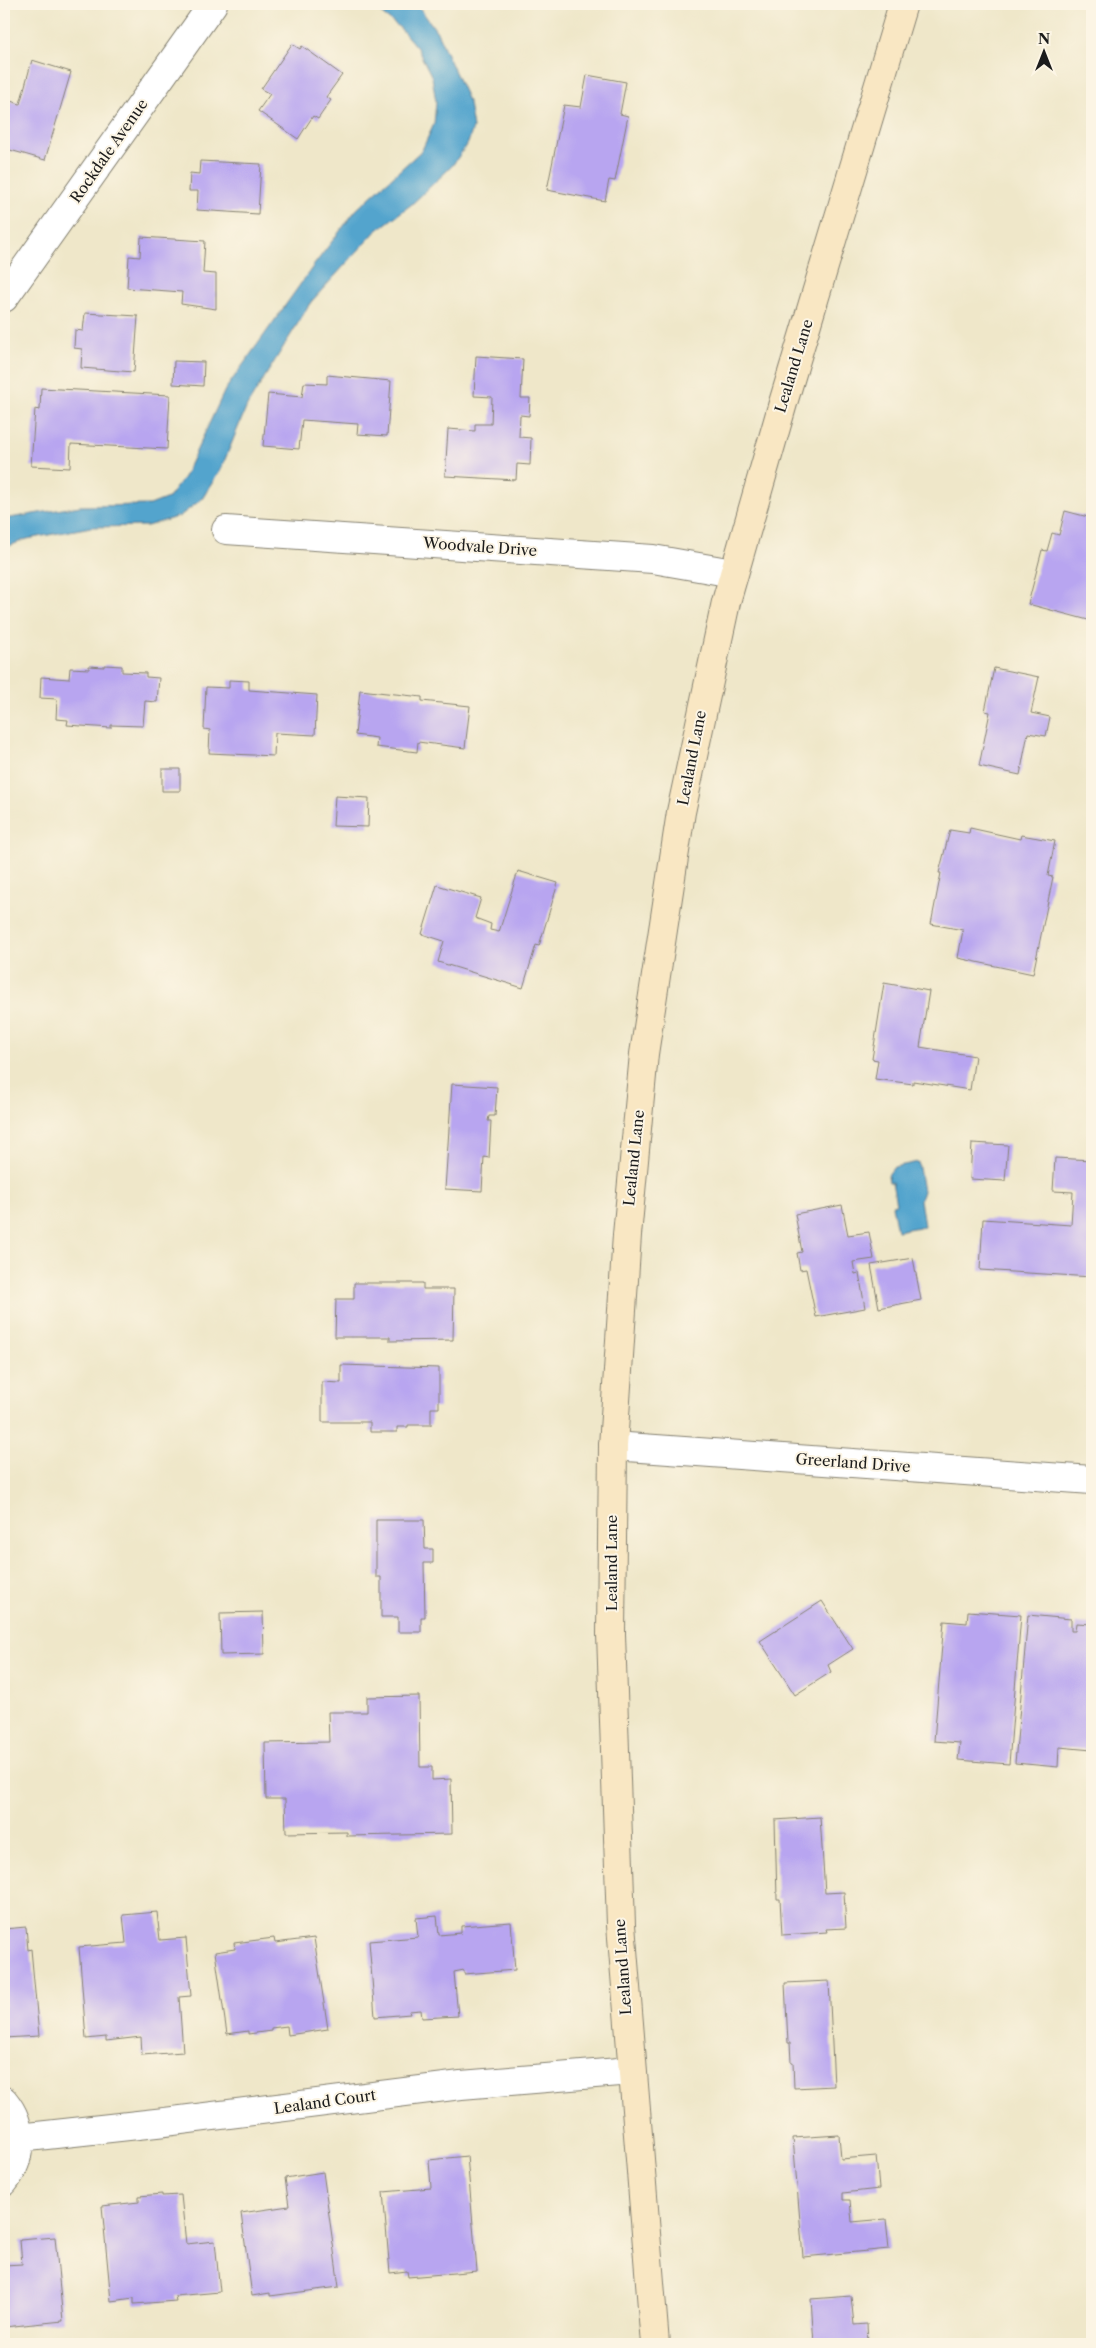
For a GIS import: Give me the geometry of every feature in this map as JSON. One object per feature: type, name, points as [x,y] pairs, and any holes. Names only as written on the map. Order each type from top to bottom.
[{"type":"street","name":"Rockdale Avenue","points":[[4,298],[214,4]]},
{"type":"street","name":"Lealand Lane","points":[[655,2344],[620,1925],[614,1759],[611,1565],[613,1446],[626,1244],[644,1054],[682,812],[707,686],[733,573],[903,4]]},
{"type":"street","name":"Woodvale Drive","points":[[226,530],[653,559],[733,573]]},
{"type":"street","name":"Greerland Drive","points":[[613,1446],[1092,1480]]},
{"type":"street","name":"Lealand Court","points":[[19,2138],[462,2085],[632,2071]]},
{"type":"street","points":[[4,2101],[14,2118],[19,2138],[16,2162],[4,2182]]},
{"type":"water","points":[[369,4],[417,4],[437,32],[469,103],[473,128],[468,143],[452,166],[412,204],[376,231],[311,302],[247,406],[221,469],[202,499],[180,516],[147,526],[91,527],[27,539],[4,548],[4,519],[80,506],[150,505],[168,498],[184,477],[225,390],[314,265],[356,210],[422,150],[434,124],[436,102],[432,77],[417,48],[400,28]]},
{"type":"water","points":[[918,1162],[923,1191],[920,1200],[924,1226],[897,1231],[892,1205],[896,1204],[892,1182],[889,1182],[888,1175],[894,1167]]},
{"type":"building","points":[[292,44],[300,49],[302,46],[342,75],[326,97],[331,100],[318,119],[313,116],[298,139],[258,111],[270,94],[261,89]]},
{"type":"building","points":[[32,60],[71,72],[45,160],[10,150],[4,167],[4,99],[20,104]]},
{"type":"building","points":[[587,75],[626,82],[620,114],[628,116],[615,181],[609,180],[605,201],[547,190],[564,105],[581,107]]},
{"type":"building","points":[[200,161],[261,164],[258,214],[197,210],[198,191],[189,191],[190,173],[199,174]]},
{"type":"building","points":[[141,237],[205,241],[203,273],[216,274],[216,309],[181,304],[182,292],[127,288],[129,256],[140,257]]},
{"type":"building","points":[[85,313],[138,316],[134,372],[81,368],[82,349],[74,348],[75,330],[83,331]]},
{"type":"building","points":[[476,356],[523,359],[521,398],[530,398],[529,416],[520,415],[519,437],[531,438],[530,465],[517,464],[516,480],[445,476],[448,429],[475,431],[475,424],[491,424],[492,397],[474,396]]},
{"type":"building","points":[[174,361],[204,362],[203,386],[173,384]]},
{"type":"building","points":[[327,375],[391,381],[387,436],[357,434],[358,424],[302,420],[299,449],[263,446],[268,394],[302,397],[304,383],[327,384]]},
{"type":"building","points":[[41,388],[170,395],[167,449],[71,444],[70,468],[31,466],[35,409],[40,410]]},
{"type":"building","points":[[1065,511],[1092,518],[1092,621],[1028,604],[1042,550],[1047,551],[1052,533],[1059,535]]},
{"type":"building","points":[[104,665],[122,666],[122,672],[146,673],[146,677],[159,678],[157,702],[145,701],[143,726],[111,725],[111,728],[67,725],[68,720],[56,719],[57,699],[40,698],[41,677],[69,679],[70,668],[89,669],[89,666],[104,667]]},
{"type":"building","points":[[994,668],[1039,677],[1031,713],[1050,717],[1046,736],[1028,733],[1020,775],[979,766],[990,712],[985,711]]},
{"type":"building","points":[[229,680],[249,681],[249,690],[317,695],[315,735],[275,733],[274,756],[209,753],[210,730],[204,729],[206,687],[229,688]]},
{"type":"building","points":[[360,690],[422,697],[422,701],[470,706],[465,748],[418,742],[417,752],[376,747],[377,738],[355,735]]},
{"type":"building","points":[[162,769],[180,769],[180,791],[162,791]]},
{"type":"building","points":[[335,796],[369,798],[368,827],[333,826]]},
{"type":"building","points":[[970,828],[1020,839],[1021,835],[1055,841],[1048,876],[1053,877],[1033,974],[958,958],[963,930],[931,924],[941,873],[939,873],[950,830],[969,833]]},
{"type":"building","points":[[518,871],[558,883],[539,946],[536,945],[523,988],[438,962],[444,941],[422,934],[437,885],[481,898],[475,918],[491,924],[490,930],[499,932]]},
{"type":"building","points":[[884,983],[929,991],[920,1047],[975,1056],[970,1090],[913,1081],[913,1084],[875,1079],[878,1060],[872,1059]]},
{"type":"building","points":[[452,1084],[497,1087],[495,1116],[489,1116],[488,1121],[491,1121],[489,1158],[484,1157],[482,1191],[445,1189]]},
{"type":"building","points":[[972,1143],[1008,1145],[1005,1181],[970,1179]]},
{"type":"building","points":[[1055,1158],[1092,1160],[1092,1277],[980,1270],[983,1219],[1071,1225],[1073,1192],[1053,1191]]},
{"type":"building","points":[[842,1205],[848,1235],[869,1232],[874,1259],[853,1262],[855,1274],[859,1273],[865,1308],[816,1317],[806,1269],[800,1270],[797,1253],[802,1252],[795,1214]]},
{"type":"building","points":[[913,1258],[921,1300],[879,1308],[871,1265]]},
{"type":"building","points":[[354,1283],[423,1283],[423,1289],[454,1289],[453,1340],[390,1341],[390,1337],[335,1337],[336,1299],[354,1299]]},
{"type":"building","points":[[341,1365],[439,1368],[439,1408],[431,1408],[431,1425],[397,1427],[397,1432],[370,1432],[370,1422],[322,1422],[322,1382],[341,1383]]},
{"type":"building","points":[[376,1520],[424,1520],[425,1549],[433,1549],[433,1563],[424,1563],[425,1617],[421,1617],[421,1632],[398,1632],[398,1617],[381,1617],[381,1577],[376,1577]]},
{"type":"building","points":[[822,1601],[853,1649],[828,1665],[831,1672],[795,1695],[760,1641]]},
{"type":"building","points":[[968,1611],[1021,1615],[1009,1764],[958,1760],[960,1743],[934,1741],[944,1621],[967,1623]]},
{"type":"building","points":[[263,1612],[264,1654],[221,1655],[220,1613]]},
{"type":"building","points":[[1028,1615],[1071,1619],[1071,1631],[1075,1631],[1076,1623],[1092,1624],[1092,1750],[1059,1747],[1058,1767],[1015,1763]]},
{"type":"building","points":[[419,1696],[420,1767],[432,1767],[432,1780],[451,1779],[452,1834],[347,1836],[347,1832],[286,1833],[285,1799],[266,1799],[265,1743],[329,1742],[328,1712],[367,1712],[367,1697]]},
{"type":"building","points":[[820,1817],[825,1893],[844,1892],[846,1928],[826,1929],[827,1932],[782,1935],[780,1899],[777,1899],[775,1820]]},
{"type":"building","points":[[157,1912],[160,1940],[186,1938],[191,1996],[179,1997],[183,2052],[142,2055],[141,2037],[106,2041],[106,2037],[86,2039],[79,1947],[126,1943],[123,1915]]},
{"type":"building","points":[[437,1916],[439,1935],[461,1933],[461,1926],[511,1922],[515,1970],[464,1974],[464,1970],[454,1972],[458,2016],[422,2018],[421,2010],[409,2011],[410,2014],[375,2017],[369,1941],[418,1937],[416,1918]]},
{"type":"building","points":[[26,1927],[28,1950],[31,1949],[39,2036],[4,2038],[4,1929]]},
{"type":"building","points":[[274,1938],[275,1943],[314,1938],[328,2029],[288,2035],[287,2026],[271,2028],[271,2031],[248,2034],[248,2031],[227,2034],[215,1952],[235,1949],[234,1943]]},
{"type":"building","points":[[829,1981],[834,2086],[794,2088],[793,2062],[791,2062],[790,2043],[788,2043],[785,1983]]},
{"type":"building","points":[[839,2135],[841,2159],[876,2156],[879,2189],[843,2193],[843,2200],[850,2200],[852,2222],[886,2219],[889,2249],[803,2257],[793,2138]]},
{"type":"building","points":[[467,2156],[477,2271],[408,2277],[407,2271],[390,2273],[383,2192],[431,2188],[429,2160]]},
{"type":"building","points":[[323,2172],[339,2287],[270,2296],[270,2293],[252,2296],[241,2213],[289,2206],[285,2178]]},
{"type":"building","points":[[162,2194],[162,2196],[181,2195],[186,2244],[215,2241],[220,2292],[175,2296],[176,2301],[134,2304],[134,2298],[111,2301],[102,2206],[139,2202],[139,2196]]},
{"type":"building","points":[[55,2237],[63,2321],[4,2327],[4,2265],[22,2264],[20,2240]]},
{"type":"building","points":[[851,2296],[854,2325],[867,2324],[868,2344],[814,2344],[811,2299]]}]
